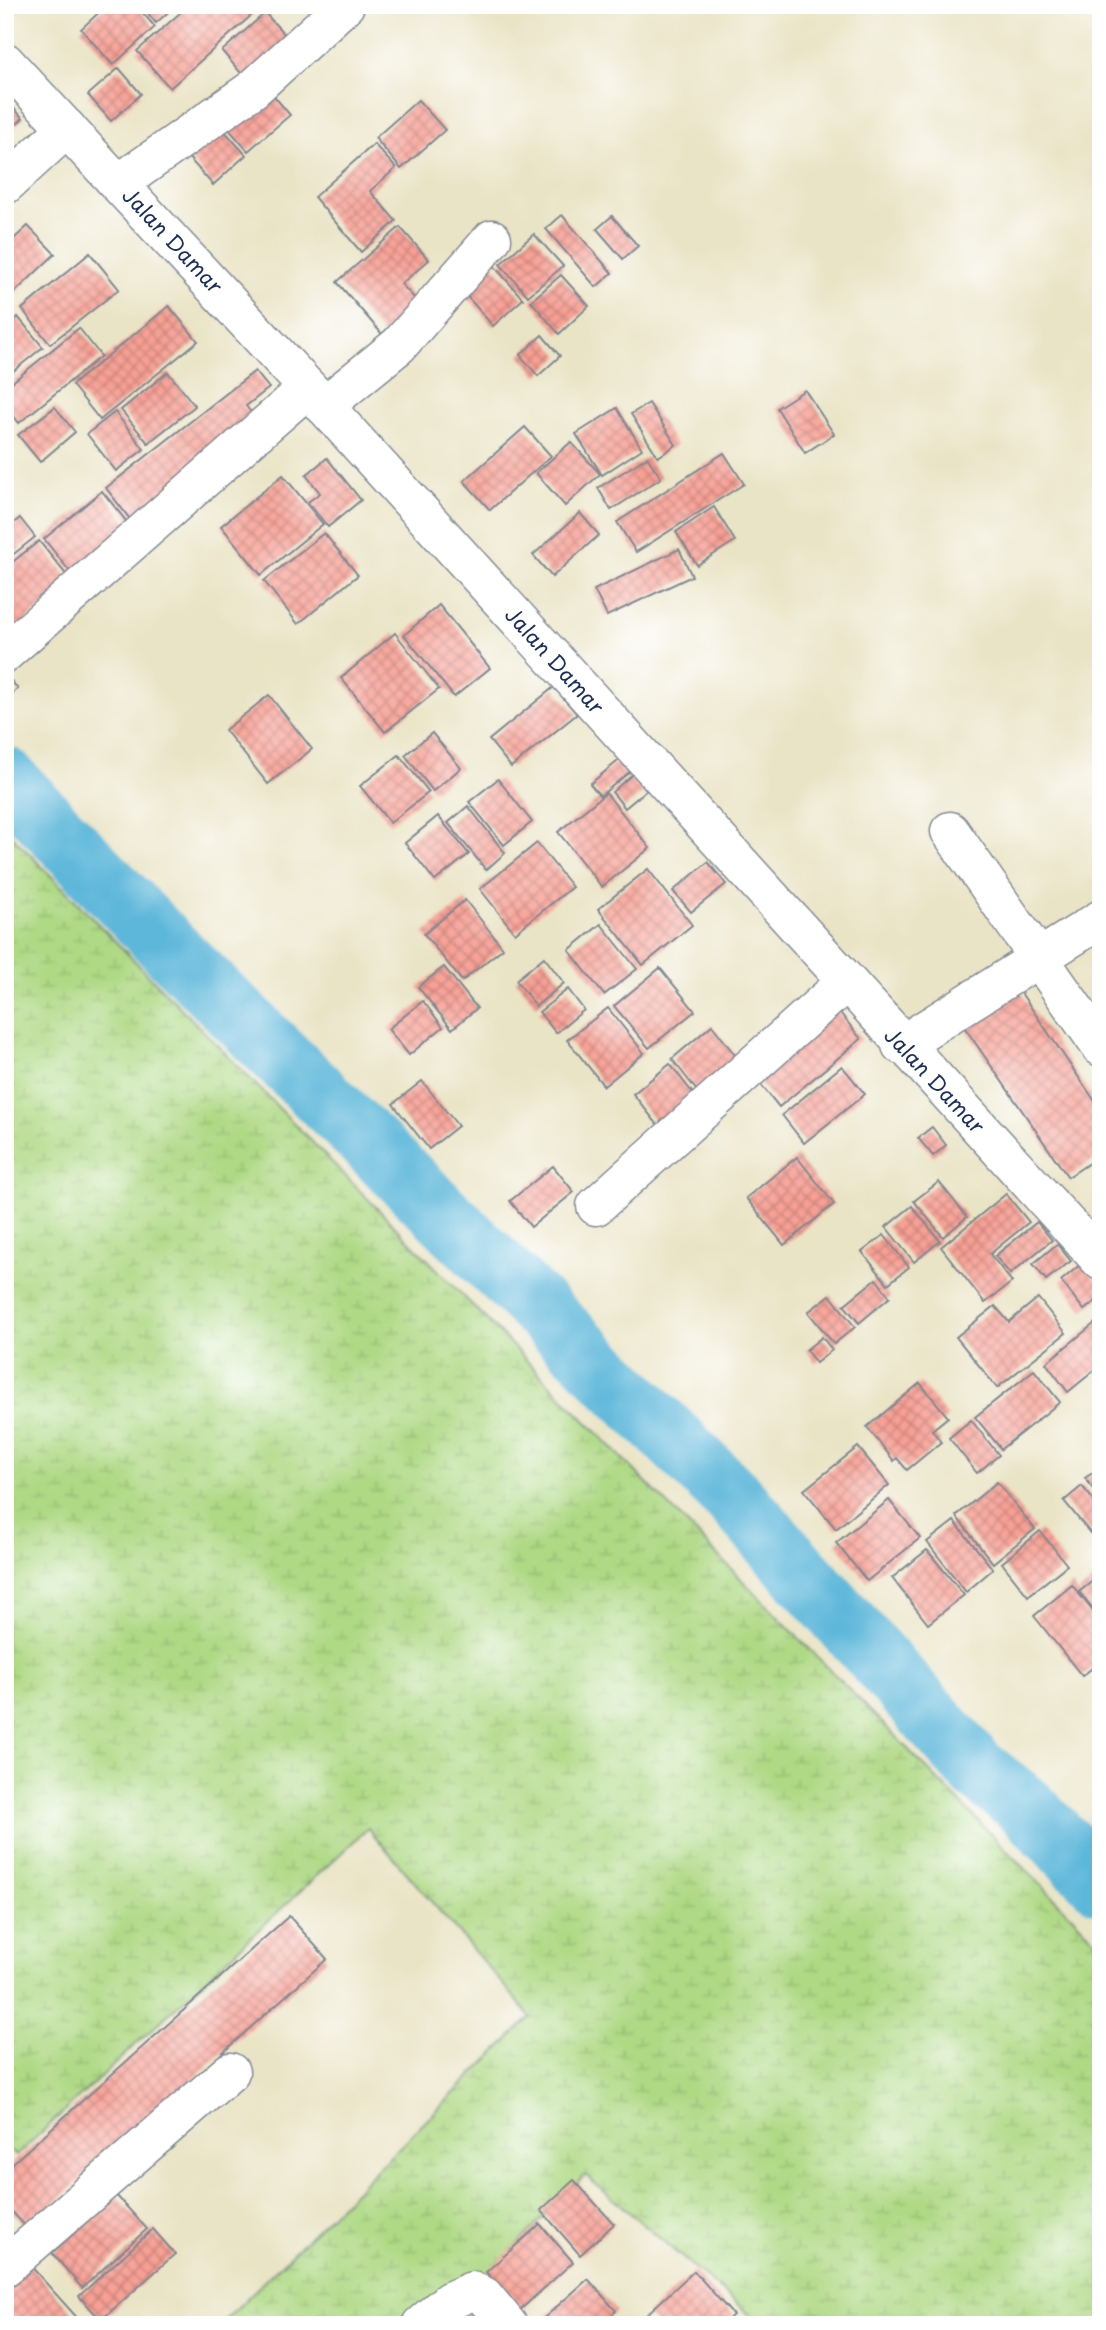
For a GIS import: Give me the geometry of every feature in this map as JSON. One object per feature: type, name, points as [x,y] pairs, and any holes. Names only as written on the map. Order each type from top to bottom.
[{"type":"street","points":[[118,184],[253,89],[335,18],[345,5]]},
{"type":"street","name":"Jalan Damar","points":[[5,62],[316,397],[901,1045],[1101,1261]]},
{"type":"street","points":[[5,185],[67,128]]},
{"type":"street","points":[[5,653],[316,397],[399,345],[492,239]]},
{"type":"street","points":[[950,831],[1101,1047]]},
{"type":"street","points":[[901,1045],[1101,919]]},
{"type":"street","points":[[596,1206],[845,983]]},
{"type":"street","points":[[5,2267],[230,2072]]},
{"type":"street","points":[[421,2325],[449,2301],[472,2291],[484,2296],[508,2325]]},
{"type":"green space","points":[[5,829],[1101,1946],[1101,2325],[762,2325],[585,2175],[472,2291],[500,2325],[220,2325],[531,2017],[368,1828],[16,2156],[5,2147]]},
{"type":"building","points":[[107,5],[136,5],[155,27],[113,65],[81,29]]},
{"type":"building","points":[[141,5],[176,5],[156,23]]},
{"type":"building","points":[[189,5],[245,5],[253,14],[170,88],[137,51]]},
{"type":"building","points":[[265,13],[296,47],[252,86],[222,51]]},
{"type":"building","points":[[119,68],[141,94],[111,121],[88,95]]},
{"type":"building","points":[[263,83],[290,115],[248,151],[221,120]]},
{"type":"building","points":[[5,99],[23,118],[5,135]]},
{"type":"building","points":[[418,100],[445,130],[401,169],[375,138]]},
{"type":"building","points":[[212,117],[246,155],[213,185],[179,147]]},
{"type":"building","points":[[374,144],[396,168],[370,191],[396,221],[361,252],[314,197]]},
{"type":"building","points":[[562,215],[612,273],[596,287],[546,229]]},
{"type":"building","points":[[612,216],[638,246],[623,259],[597,229]]},
{"type":"building","points":[[28,226],[55,254],[10,297],[5,292],[5,247]]},
{"type":"building","points":[[400,227],[429,260],[401,284],[418,302],[382,334],[337,282]]},
{"type":"building","points":[[534,234],[563,266],[528,296],[500,264]]},
{"type":"building","points":[[90,253],[119,289],[50,344],[22,309]]},
{"type":"building","points":[[488,259],[523,299],[493,326],[458,286]]},
{"type":"building","points":[[561,275],[589,306],[559,334],[531,301]]},
{"type":"building","points":[[169,306],[198,341],[100,420],[72,385]]},
{"type":"building","points":[[18,317],[43,347],[5,378],[5,328]]},
{"type":"building","points":[[79,328],[101,356],[19,423],[5,406],[5,388]]},
{"type":"building","points":[[542,335],[560,356],[538,376],[520,355]]},
{"type":"building","points":[[255,371],[269,388],[246,406],[258,421],[133,523],[106,488]]},
{"type":"building","points":[[168,372],[195,406],[148,443],[121,410]]},
{"type":"building","points":[[805,390],[834,434],[805,453],[777,408]]},
{"type":"building","points":[[649,403],[676,445],[658,457],[631,414]]},
{"type":"building","points":[[55,407],[75,432],[40,462],[18,435]]},
{"type":"building","points":[[617,408],[642,449],[602,475],[576,434]]},
{"type":"building","points":[[115,412],[144,449],[116,471],[87,434]]},
{"type":"building","points":[[525,427],[551,456],[490,510],[464,481]]},
{"type":"building","points":[[571,442],[600,474],[565,506],[536,473]]},
{"type":"building","points":[[724,453],[744,484],[636,552],[617,522]]},
{"type":"building","points":[[647,457],[661,478],[611,510],[598,488]]},
{"type":"building","points":[[327,458],[361,500],[328,527],[308,502],[320,493],[306,475]]},
{"type":"building","points":[[283,475],[323,524],[261,575],[221,526]]},
{"type":"building","points":[[102,491],[135,532],[76,579],[44,539]]},
{"type":"building","points":[[714,507],[735,541],[697,565],[676,532]]},
{"type":"building","points":[[580,513],[599,535],[552,577],[533,555]]},
{"type":"building","points":[[20,518],[35,537],[5,561],[5,530]]},
{"type":"building","points":[[324,533],[358,575],[298,624],[264,581]]},
{"type":"building","points":[[39,541],[73,583],[5,637],[5,568]]},
{"type":"building","points":[[679,549],[692,576],[607,616],[594,590]]},
{"type":"building","points":[[439,605],[490,668],[454,697],[404,635]]},
{"type":"building","points":[[395,633],[439,689],[385,732],[341,678]]},
{"type":"building","points":[[5,673],[18,689],[5,698]]},
{"type":"building","points":[[554,687],[577,714],[511,767],[489,740]]},
{"type":"building","points":[[269,695],[312,749],[268,784],[225,730]]},
{"type":"building","points":[[432,733],[461,768],[433,791],[405,755]]},
{"type":"building","points":[[399,755],[429,792],[390,823],[360,786]]},
{"type":"building","points":[[623,757],[633,769],[600,796],[590,784]]},
{"type":"building","points":[[635,772],[648,789],[625,808],[612,792]]},
{"type":"building","points":[[498,779],[532,822],[504,845],[469,802]]},
{"type":"building","points":[[606,793],[650,848],[602,887],[558,832]]},
{"type":"building","points":[[468,806],[505,853],[486,870],[448,823]]},
{"type":"building","points":[[438,816],[469,854],[435,881],[405,843]]},
{"type":"building","points":[[537,843],[572,887],[515,933],[480,889]]},
{"type":"building","points":[[708,862],[726,884],[691,912],[673,891]]},
{"type":"building","points":[[648,869],[692,925],[643,965],[598,909]]},
{"type":"building","points":[[465,900],[503,948],[462,981],[424,934]]},
{"type":"building","points":[[601,924],[637,969],[604,995],[569,950]]},
{"type":"building","points":[[544,957],[564,983],[536,1006],[516,980]]},
{"type":"building","points":[[444,967],[477,1008],[452,1029],[418,987]]},
{"type":"building","points":[[660,968],[695,1011],[649,1048],[614,1006]]},
{"type":"building","points":[[568,989],[584,1010],[556,1033],[539,1012]]},
{"type":"building","points":[[1019,990],[1101,1110],[1101,1155],[1068,1177],[965,1028]]},
{"type":"building","points":[[423,1001],[443,1027],[409,1055],[388,1029]]},
{"type":"building","points":[[608,1008],[644,1053],[604,1086],[567,1040]]},
{"type":"building","points":[[837,1009],[861,1039],[779,1107],[754,1076]]},
{"type":"building","points":[[712,1025],[745,1068],[705,1101],[672,1059]]},
{"type":"building","points":[[670,1064],[698,1100],[662,1130],[633,1094]]},
{"type":"building","points":[[842,1066],[865,1094],[804,1143],[782,1115]]},
{"type":"building","points":[[422,1081],[458,1126],[429,1149],[393,1104]]},
{"type":"building","points":[[932,1127],[946,1145],[933,1156],[918,1138]]},
{"type":"building","points":[[797,1157],[834,1204],[784,1245],[746,1198]]},
{"type":"building","points":[[553,1166],[574,1192],[531,1227],[510,1201]]},
{"type":"building","points":[[939,1182],[967,1217],[943,1237],[914,1201]]},
{"type":"building","points":[[1006,1194],[1029,1222],[990,1254],[1012,1282],[985,1303],[941,1247]]},
{"type":"building","points":[[912,1206],[940,1241],[914,1262],[886,1227]]},
{"type":"building","points":[[1037,1222],[1052,1240],[1010,1274],[995,1256]]},
{"type":"building","points":[[884,1235],[909,1267],[888,1284],[862,1252]]},
{"type":"building","points":[[1057,1244],[1071,1261],[1046,1280],[1033,1264]]},
{"type":"building","points":[[1082,1263],[1101,1286],[1101,1297],[1084,1310],[1061,1281]]},
{"type":"building","points":[[876,1279],[890,1297],[859,1323],[844,1305]]},
{"type":"building","points":[[830,1295],[855,1327],[834,1344],[808,1312]]},
{"type":"building","points":[[1038,1298],[1066,1333],[997,1388],[956,1337],[995,1306],[1009,1322]]},
{"type":"building","points":[[1101,1318],[1101,1365],[1068,1392],[1046,1363]]},
{"type":"building","points":[[822,1337],[832,1350],[816,1363],[806,1350]]},
{"type":"building","points":[[1034,1370],[1060,1402],[1001,1449],[975,1417]]},
{"type":"building","points":[[920,1383],[948,1417],[932,1430],[941,1442],[907,1470],[897,1458],[894,1461],[867,1427]]},
{"type":"building","points":[[971,1420],[999,1455],[977,1473],[949,1438]]},
{"type":"building","points":[[858,1447],[889,1485],[836,1529],[804,1490]]},
{"type":"building","points":[[1101,1467],[1101,1498],[1085,1478]]},
{"type":"building","points":[[997,1482],[1035,1529],[993,1563],[956,1516]]},
{"type":"building","points":[[1082,1486],[1101,1509],[1101,1524],[1090,1533],[1064,1501]]},
{"type":"building","points":[[889,1500],[920,1538],[867,1581],[836,1543]]},
{"type":"building","points":[[954,1521],[993,1569],[966,1592],[927,1542]]},
{"type":"building","points":[[1040,1531],[1067,1565],[1028,1596],[1002,1563]]},
{"type":"building","points":[[927,1550],[964,1595],[928,1624],[892,1578]]},
{"type":"building","points":[[1101,1574],[1101,1618],[1079,1592]]},
{"type":"building","points":[[1072,1585],[1101,1621],[1101,1661],[1082,1676],[1034,1616]]},
{"type":"building","points":[[289,1916],[327,1959],[27,2228],[5,2204],[5,2170]]},
{"type":"building","points":[[574,2180],[614,2224],[580,2255],[541,2210]]},
{"type":"building","points":[[116,2195],[147,2229],[82,2288],[52,2253]]},
{"type":"building","points":[[540,2224],[573,2262],[520,2310],[486,2272]]},
{"type":"building","points":[[153,2229],[175,2254],[101,2320],[79,2296]]},
{"type":"building","points":[[28,2263],[80,2321],[75,2325],[5,2325],[5,2284]]},
{"type":"building","points":[[694,2271],[733,2315],[722,2325],[657,2325],[647,2314]]},
{"type":"building","points":[[588,2279],[616,2311],[601,2325],[536,2325]]},
{"type":"waterway","points":[[5,778],[170,949],[734,1498],[976,1768],[1025,1806],[1101,1883]]}]
